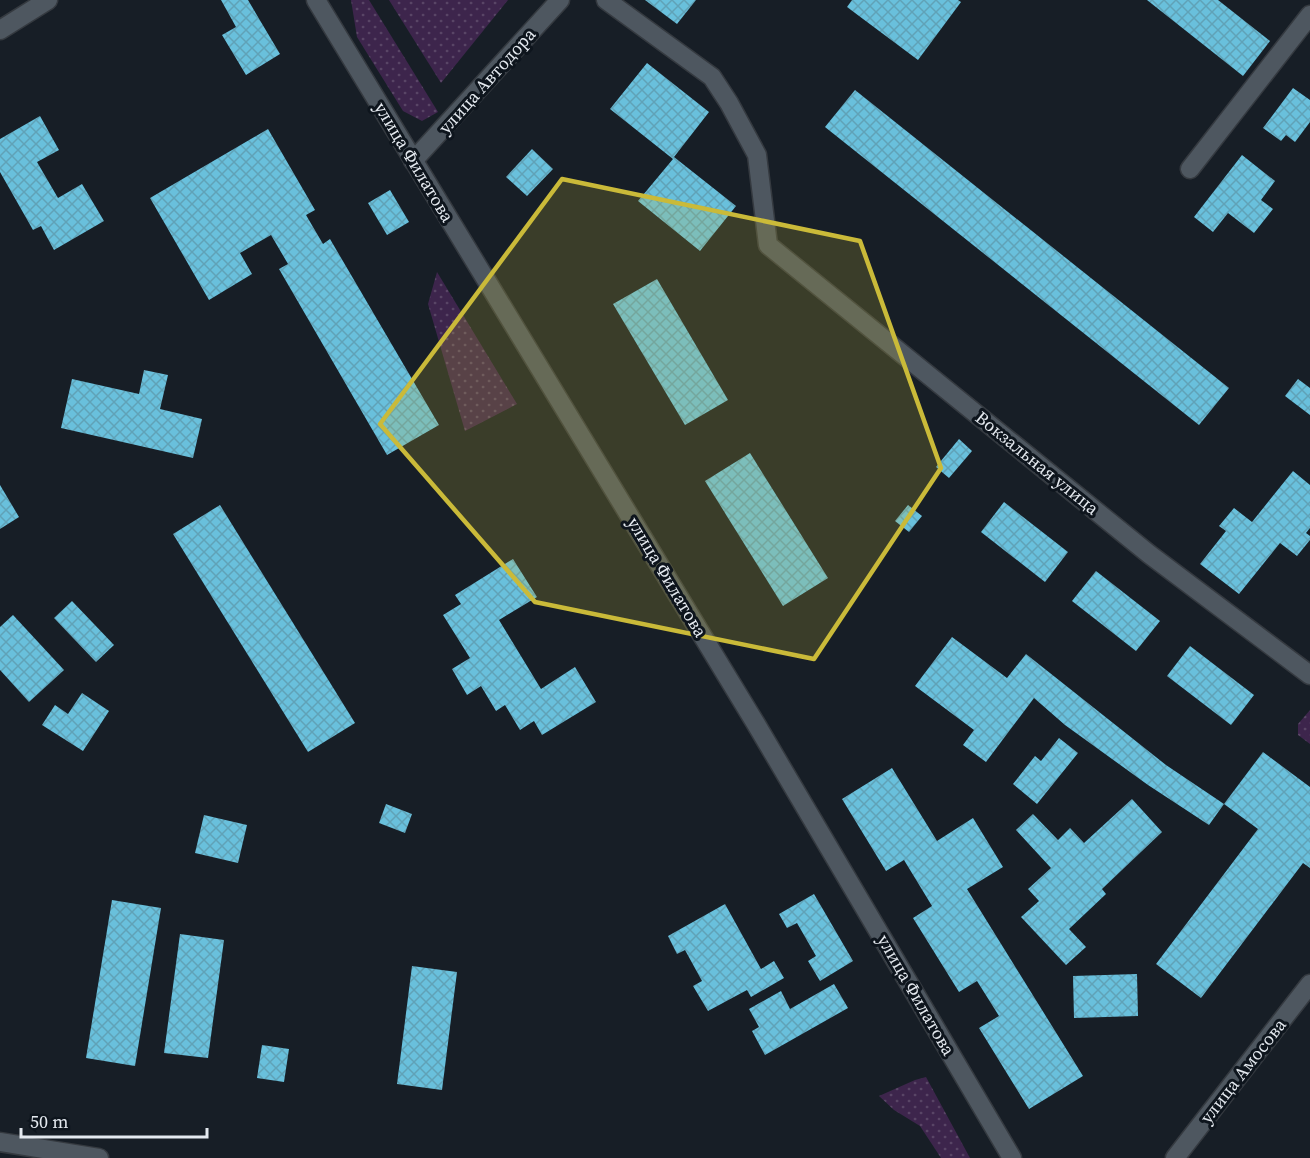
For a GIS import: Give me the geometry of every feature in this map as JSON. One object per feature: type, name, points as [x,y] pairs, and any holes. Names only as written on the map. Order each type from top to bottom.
[{"type":"street","points":[[0,30],[48,0]]},
{"type":"street","name":"улица Филатова","points":[[316,0],[756,724],[1012,1158]]},
{"type":"street","name":"улица Автодора","points":[[413,161],[560,0]]},
{"type":"street","name":"Вокзальная улица","points":[[606,0],[712,77],[757,155],[768,244],[1149,554],[1310,675]]},
{"type":"street","points":[[1190,169],[1310,15]]},
{"type":"street","name":"улица Амосова","points":[[1175,1158],[1310,984]]},
{"type":"street","points":[[0,1142],[99,1158]]},
{"type":"highlighted area","points":[[562,179],[860,241],[941,468],[814,659],[535,602],[380,424]]},
{"type":"shaded area","points":[[351,0],[369,0],[438,112],[422,121],[403,111],[357,37]]},
{"type":"shaded area","points":[[389,0],[508,0],[441,83]]},
{"type":"shaded area","points":[[437,272],[517,404],[465,431],[428,304]]},
{"type":"shaded area","points":[[1310,710],[1310,744],[1298,735],[1298,724]]},
{"type":"shaded area","points":[[926,1077],[970,1158],[941,1158],[920,1126],[894,1110],[879,1096]]},
{"type":"building","points":[[221,0],[248,0],[280,54],[246,75],[222,35],[236,27]]},
{"type":"building","points":[[645,0],[696,0],[677,24]]},
{"type":"building","points":[[852,0],[958,0],[961,2],[918,60],[847,7]]},
{"type":"building","points":[[1147,0],[1218,0],[1270,41],[1243,76]]},
{"type":"building","points":[[647,63],[709,112],[674,157],[736,206],[700,251],[638,201],[673,159],[610,109]]},
{"type":"building","points":[[1293,88],[1310,100],[1310,122],[1295,142],[1286,135],[1281,141],[1263,128]]},
{"type":"building","points":[[855,90],[1229,388],[1199,425],[825,127]]},
{"type":"building","points":[[40,116],[59,150],[37,162],[58,198],[82,184],[104,221],[54,250],[41,226],[33,230],[0,172],[0,139]]},
{"type":"building","points":[[268,129],[315,210],[306,215],[323,244],[330,239],[439,425],[387,455],[279,269],[288,264],[271,235],[240,253],[252,274],[209,300],[150,198]]},
{"type":"building","points":[[532,149],[553,169],[527,196],[506,177]]},
{"type":"building","points":[[1242,155],[1275,181],[1261,200],[1273,209],[1254,233],[1228,213],[1213,232],[1194,217]]},
{"type":"building","points":[[390,190],[409,222],[387,235],[368,203]]},
{"type":"building","points":[[657,279],[728,400],[685,425],[613,304]]},
{"type":"building","points":[[144,370],[168,375],[160,409],[202,419],[193,458],[61,428],[72,379],[139,394]]},
{"type":"building","points":[[1298,379],[1310,388],[1310,415],[1285,396]]},
{"type":"building","points":[[959,439],[972,451],[949,478],[936,467]]},
{"type":"building","points":[[750,453],[828,578],[783,606],[705,481]]},
{"type":"building","points":[[1293,471],[1310,485],[1310,528],[1306,533],[1310,536],[1310,540],[1297,556],[1280,543],[1239,594],[1200,564],[1226,531],[1219,526],[1234,508],[1252,522]]},
{"type":"building","points":[[0,485],[19,517],[0,529]]},
{"type":"building","points":[[1004,502],[1068,552],[1045,582],[981,532]]},
{"type":"building","points":[[220,505],[355,723],[308,752],[173,534]]},
{"type":"building","points":[[908,505],[922,516],[909,532],[895,521]]},
{"type":"building","points":[[513,559],[537,597],[499,620],[541,689],[575,667],[596,702],[542,735],[534,721],[520,730],[505,705],[496,711],[481,686],[467,695],[452,669],[470,658],[443,615],[461,604],[455,595]]},
{"type":"building","points":[[1096,571],[1160,621],[1136,651],[1072,601]]},
{"type":"building","points":[[72,601],[114,645],[96,662],[54,618]]},
{"type":"building","points":[[13,615],[64,670],[29,702],[0,670],[0,627]]},
{"type":"building","points":[[952,637],[1007,678],[1026,654],[1166,765],[1224,804],[1209,825],[1148,785],[1065,725],[1034,698],[986,762],[963,745],[974,730],[915,686]]},
{"type":"building","points":[[1190,646],[1254,695],[1231,725],[1167,676]]},
{"type":"building","points":[[82,693],[109,711],[83,751],[42,725],[55,705],[68,714]]},
{"type":"building","points":[[1059,738],[1078,753],[1037,804],[1013,784],[1035,756],[1041,761]]},
{"type":"building","points":[[1263,752],[1310,787],[1310,868],[1303,863],[1201,998],[1156,964],[1258,829],[1224,804]]},
{"type":"building","points":[[892,768],[937,841],[973,818],[1003,867],[967,889],[1083,1076],[1029,1109],[979,1028],[999,1016],[977,981],[959,992],[913,918],[932,906],[904,860],[886,871],[842,799]]},
{"type":"building","points":[[1132,799],[1162,832],[1102,889],[1106,894],[1069,929],[1086,947],[1066,965],[1021,917],[1039,901],[1028,889],[1051,868],[1016,830],[1033,814],[1058,840],[1070,828],[1084,843]]},
{"type":"building","points":[[386,804],[412,814],[405,833],[379,823]]},
{"type":"building","points":[[204,815],[247,825],[238,863],[195,853]]},
{"type":"building","points":[[814,894],[853,961],[820,981],[808,961],[816,956],[797,923],[787,928],[779,914]]},
{"type":"building","points":[[112,900],[161,908],[135,1066],[86,1058]]},
{"type":"building","points":[[725,904],[761,969],[774,961],[784,978],[751,997],[747,990],[708,1011],[693,986],[702,981],[685,950],[677,954],[668,936]]},
{"type":"building","points":[[180,934],[224,940],[208,1058],[164,1053]]},
{"type":"building","points":[[412,966],[457,972],[442,1090],[397,1084]]},
{"type":"building","points":[[1137,974],[1138,1016],[1074,1018],[1073,976]]},
{"type":"building","points":[[834,984],[848,1008],[765,1055],[752,1031],[759,1027],[749,1009],[781,991],[790,1009]]},
{"type":"building","points":[[262,1045],[289,1049],[284,1082],[257,1078]]}]
